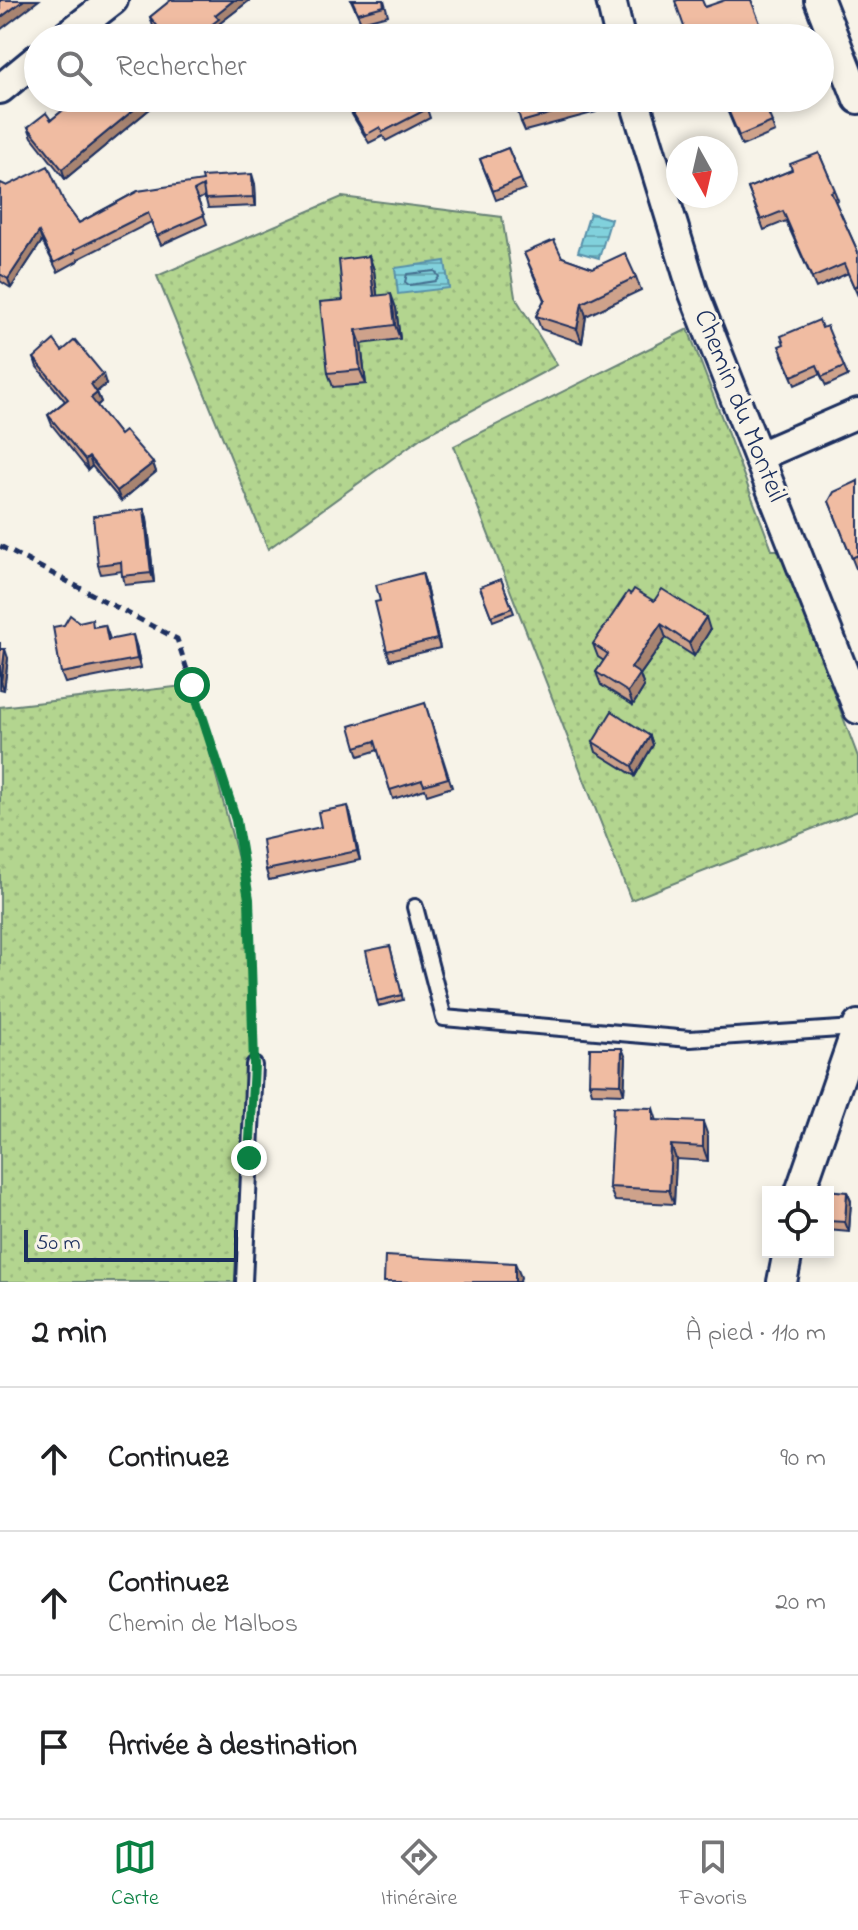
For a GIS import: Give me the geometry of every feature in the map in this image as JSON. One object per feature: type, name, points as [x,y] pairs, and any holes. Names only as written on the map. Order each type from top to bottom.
[{"type":"street","points":[[82,24],[113,0]]},
{"type":"street","points":[[611,0],[617,24]]},
{"type":"street","points":[[819,0],[828,24]]},
{"type":"street","points":[[834,38],[858,99]]},
{"type":"street","points":[[0,89],[24,69]]},
{"type":"street","name":"Chemin du Monteil","points":[[638,112],[693,291],[858,709]]},
{"type":"street","points":[[759,456],[858,413]]},
{"type":"street","points":[[802,1186],[856,1026]]},
{"type":"street","points":[[782,1282],[787,1258]]},
{"type":"lane","points":[[415,907],[444,1018],[690,1039],[856,1026]]},
{"type":"lane","points":[[244,1282],[254,1065]]},
{"type":"path","points":[[0,546],[177,639],[236,820],[249,899],[254,1065]]},
{"type":"green space","points":[[342,197],[502,217],[515,297],[557,365],[422,437],[268,549],[157,276]]},
{"type":"green space","points":[[688,329],[772,550],[780,550],[858,757],[858,811],[631,900],[454,446]]},
{"type":"green space","points":[[192,685],[249,899],[254,1065],[236,1282],[0,1282],[0,707]]},
{"type":"water","points":[[590,213],[611,219],[599,258],[578,252]]},
{"type":"water","points":[[445,261],[449,288],[398,294],[395,268]]},
{"type":"building","points":[[0,0],[24,0],[0,18]]},
{"type":"building","points":[[171,0],[234,0],[215,15],[219,19],[212,24],[156,24],[150,17]]},
{"type":"building","points":[[352,0],[383,0],[384,6],[358,13]]},
{"type":"building","points":[[702,0],[705,7],[725,0],[751,0],[760,24],[683,24],[675,1]]},
{"type":"building","points":[[61,112],[131,112],[62,169],[28,127],[46,113],[51,120]]},
{"type":"building","points":[[352,112],[421,112],[383,132],[380,127],[366,135]]},
{"type":"building","points":[[518,112],[556,112],[521,122]]},
{"type":"building","points":[[729,112],[768,112],[772,122],[739,136]]},
{"type":"building","points":[[508,148],[521,179],[493,191],[480,159]]},
{"type":"building","points":[[819,153],[835,190],[831,192],[858,252],[858,285],[854,287],[844,264],[812,278],[783,211],[761,220],[748,188],[792,170],[790,164]]},
{"type":"building","points":[[48,166],[65,204],[79,223],[138,191],[203,181],[202,177],[252,174],[253,197],[205,199],[203,186],[194,191],[204,215],[157,236],[148,213],[54,263],[39,232],[8,279],[0,274],[0,185],[7,186]]},
{"type":"building","points":[[554,240],[562,257],[593,268],[625,253],[636,277],[582,303],[577,329],[536,316],[545,299],[524,253]]},
{"type":"building","points":[[369,256],[374,296],[391,294],[395,325],[356,330],[360,370],[328,373],[320,302],[343,300],[339,260]]},
{"type":"building","points":[[819,320],[822,328],[827,326],[844,367],[822,377],[817,365],[792,376],[779,346],[784,344],[781,336]]},
{"type":"building","points":[[54,340],[62,351],[75,340],[103,374],[91,384],[97,393],[91,398],[120,435],[125,431],[153,463],[117,491],[89,457],[85,460],[48,415],[68,399],[34,358]]},
{"type":"building","points":[[858,481],[858,555],[852,558],[829,501],[834,492]]},
{"type":"building","points":[[144,509],[151,573],[122,576],[121,562],[98,565],[93,516]]},
{"type":"building","points":[[422,573],[437,639],[387,651],[375,602],[380,601],[376,585]]},
{"type":"building","points":[[501,579],[512,608],[491,616],[480,587]]},
{"type":"building","points":[[634,589],[654,601],[662,589],[706,617],[689,643],[661,624],[631,668],[640,674],[628,692],[596,672],[608,654],[593,644],[628,592],[631,594]]},
{"type":"building","points":[[70,615],[79,622],[92,619],[93,627],[105,625],[108,640],[133,635],[137,659],[61,673],[53,627],[64,625]]},
{"type":"building","points":[[0,649],[5,649],[1,681],[0,681]]},
{"type":"building","points":[[425,703],[448,778],[424,785],[422,780],[390,790],[375,741],[356,747],[350,726]]},
{"type":"building","points":[[612,711],[650,736],[632,766],[593,742]]},
{"type":"building","points":[[348,806],[357,851],[266,870],[262,840],[321,827],[318,812]]},
{"type":"building","points":[[390,946],[402,995],[377,1001],[366,951]]},
{"type":"building","points":[[590,1048],[622,1048],[621,1084],[589,1083]]},
{"type":"building","points":[[613,1107],[653,1108],[653,1120],[703,1122],[703,1147],[671,1145],[669,1190],[609,1187]]},
{"type":"building","points":[[834,1191],[847,1192],[845,1222],[834,1221]]},
{"type":"building","points":[[385,1256],[515,1263],[515,1282],[384,1282]]},
{"type":"route","points":[[192,685],[236,820],[249,899],[254,1065],[249,1158]]}]
